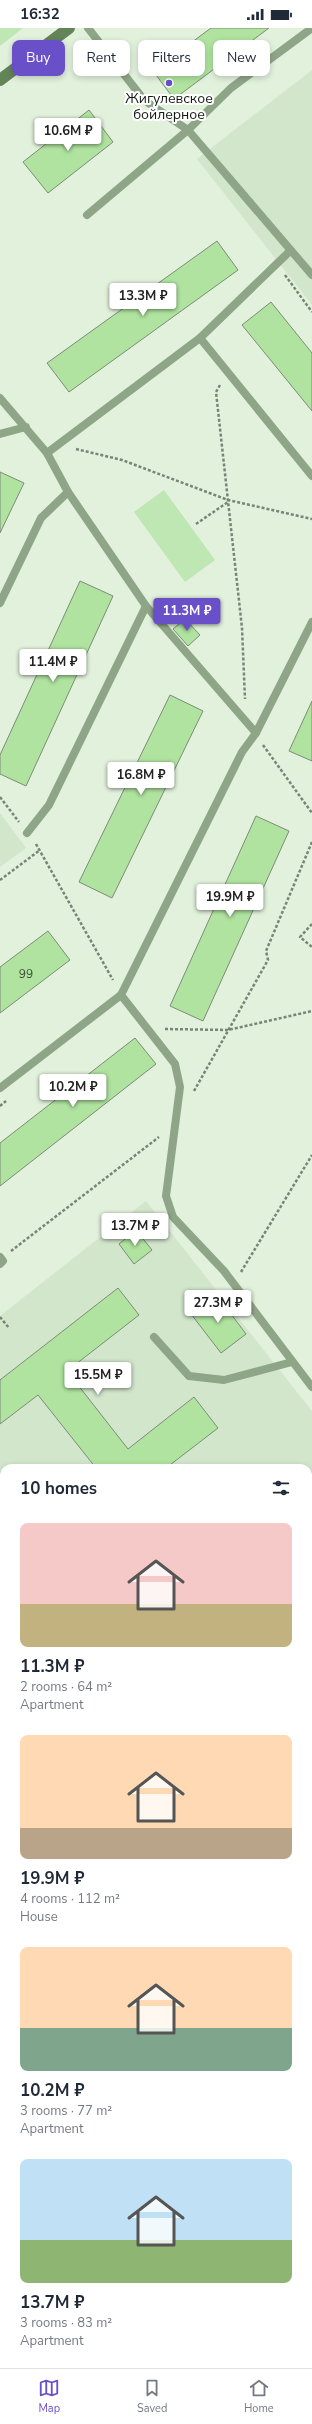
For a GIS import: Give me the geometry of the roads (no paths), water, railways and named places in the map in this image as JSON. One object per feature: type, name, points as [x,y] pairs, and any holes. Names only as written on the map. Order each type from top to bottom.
[{"type":"main road","points":[[0,80],[69,28]]},
{"type":"lane","points":[[88,28],[144,100],[188,130],[312,275]]},
{"type":"lane","points":[[87,215],[188,130],[231,88],[312,28]]},
{"type":"lane","points":[[48,453],[200,338],[290,251]]},
{"type":"lane","points":[[200,338],[312,476]]},
{"type":"lane","points":[[0,398],[48,453],[68,492],[146,606],[256,733]]},
{"type":"lane","points":[[0,434],[26,427]]},
{"type":"lane","points":[[0,603],[41,518],[68,492]]},
{"type":"lane","points":[[27,833],[49,805],[146,606]]},
{"type":"lane","points":[[0,1088],[121,995],[242,752],[256,733],[312,622]]},
{"type":"lane","points":[[121,995],[175,1064],[180,1087],[166,1196],[173,1218],[224,1271],[312,1387]]},
{"type":"lane","points":[[154,1337],[189,1376],[224,1380],[292,1362]]},
{"type":"place","name":"Жигулевское бойлерное","points":[[169,83]]}]
